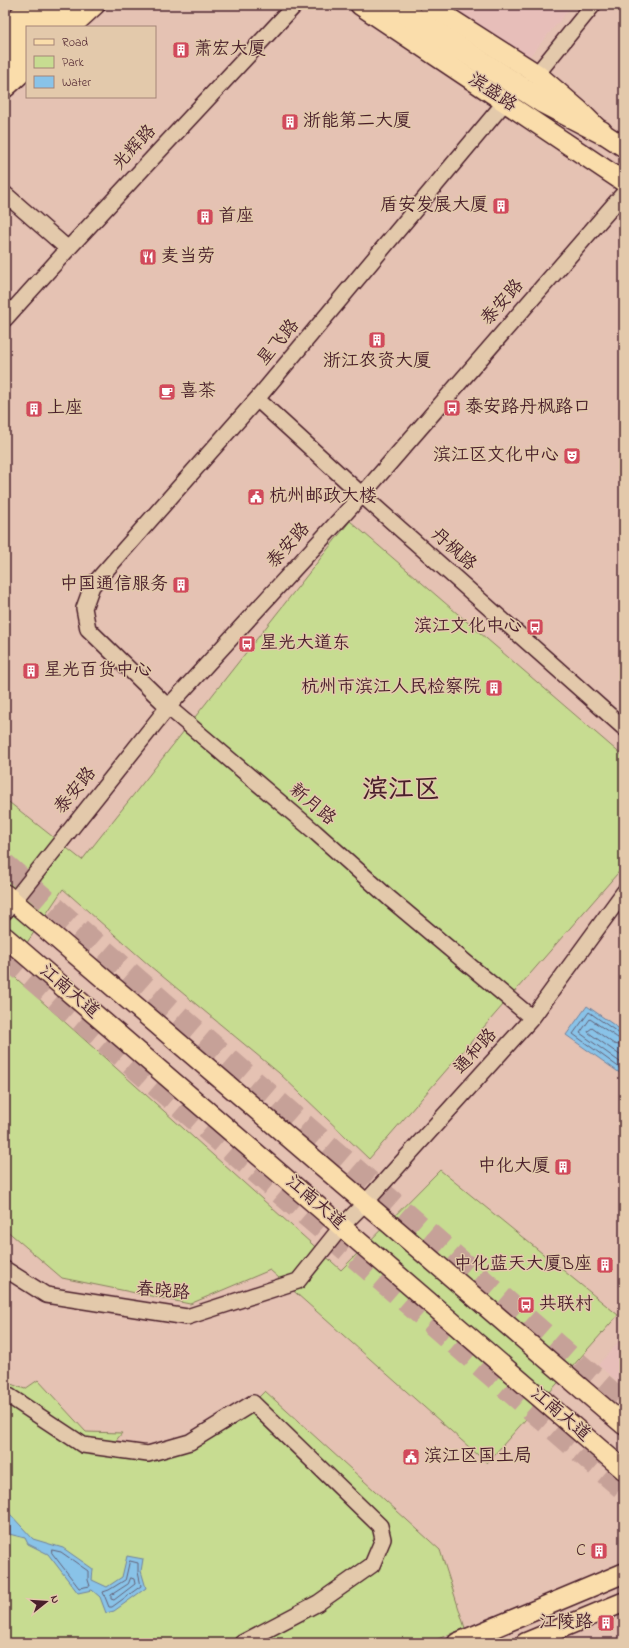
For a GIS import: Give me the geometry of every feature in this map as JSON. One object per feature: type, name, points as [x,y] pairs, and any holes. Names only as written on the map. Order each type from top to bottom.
[{"type":"highway","points":[[26,26],[48,5]]},
{"type":"highway","points":[[47,26],[68,5]]},
{"type":"highway","points":[[393,5],[542,102],[601,132]]},
{"type":"highway","points":[[5,47],[26,26]]},
{"type":"highway","points":[[5,68],[26,47]]},
{"type":"main road","points":[[5,30],[30,5]]},
{"type":"main road","points":[[72,26],[95,5]]},
{"type":"main road","name":"滨盛路","points":[[360,5],[624,182]]},
{"type":"main road","points":[[429,5],[537,74],[579,110],[601,132],[624,147]]},
{"type":"main road","points":[[5,88],[26,69]]},
{"type":"main road","name":"江南大道","points":[[8,902],[365,1203],[624,1425]]},
{"type":"main road","name":"江南大道","points":[[5,937],[624,1470]]},
{"type":"main road","points":[[457,1643],[624,1573]]},
{"type":"main road","points":[[525,1643],[624,1602]]},
{"type":"street","name":"光辉路","points":[[5,319],[68,249],[295,5]]},
{"type":"street","points":[[537,74],[594,5]]},
{"type":"street","name":"星飞路","points":[[84,608],[92,586],[257,399],[505,102]]},
{"type":"street","name":"泰安路","points":[[8,902],[168,707],[362,495],[624,192]]},
{"type":"street","points":[[5,194],[68,249]]},
{"type":"street","name":"丹枫路","points":[[257,399],[362,495],[624,728]]},
{"type":"street","name":"新月路","points":[[84,608],[88,629],[168,707],[316,832],[389,898],[532,1018]]},
{"type":"street","name":"通和路","points":[[342,1226],[365,1203],[532,1018],[624,892]]},
{"type":"street","name":"春晓路","points":[[5,1269],[46,1295],[187,1317],[298,1282],[342,1226]]},
{"type":"street","points":[[5,1395],[9,1396],[83,1445],[148,1454],[190,1442],[253,1403],[380,1526],[383,1539],[372,1565],[318,1603],[242,1643]]},
{"type":"shaded area","points":[[443,5],[573,5],[525,62]]},
{"type":"shaded area","points":[[624,1336],[624,1387],[598,1365]]},
{"type":"green space","points":[[350,521],[624,757],[624,866],[369,1159],[279,1073],[150,966],[63,889],[8,971],[341,1270],[440,1170],[618,1315],[487,1463],[270,1270],[190,1304],[62,1278],[5,1229],[5,799],[82,860]]},
{"type":"green space","points":[[38,1380],[86,1432],[122,1433],[110,1448],[148,1454],[190,1442],[253,1403],[265,1391],[440,1550],[465,1628],[428,1643],[5,1643],[5,1382],[25,1389]]},
{"type":"water","points":[[587,1006],[624,1032],[624,1076],[566,1035]]},
{"type":"water","points":[[5,1503],[10,1514],[33,1539],[63,1548],[93,1569],[92,1580],[107,1587],[122,1577],[127,1556],[143,1559],[141,1571],[146,1588],[114,1611],[106,1613],[100,1597],[92,1590],[78,1593],[48,1554],[28,1544],[25,1538],[5,1533]]},
{"type":"tunnel","points":[[5,864],[624,1403]]},
{"type":"tunnel","points":[[5,956],[624,1490]]},
{"type":"place","name":"萧宏大厦","points":[[181,50]]},
{"type":"place","name":"浙能第二大厦","points":[[290,122]]},
{"type":"place","name":"盾安发展大厦","points":[[501,206]]},
{"type":"place","name":"首座","points":[[205,217]]},
{"type":"place","name":"麦当劳","points":[[148,257]]},
{"type":"place","name":"浙江农资大厦","points":[[377,340]]},
{"type":"place","name":"喜茶","points":[[167,392]]},
{"type":"place","name":"泰安路丹枫路口","points":[[452,408]]},
{"type":"place","name":"上座","points":[[34,409]]},
{"type":"place","name":"滨江区文化中心","points":[[572,456]]},
{"type":"place","name":"杭州邮政大楼","points":[[256,497]]},
{"type":"place","name":"中国通信服务","points":[[181,585]]},
{"type":"place","name":"滨江文化中心","points":[[535,627]]},
{"type":"place","name":"星光大道东","points":[[247,644]]},
{"type":"place","name":"星光百货中心","points":[[31,671]]},
{"type":"place","name":"杭州市滨江人民检察院","points":[[494,688]]},
{"type":"place","name":"中化大厦","points":[[563,1167]]},
{"type":"place","name":"中化蓝天大厦B座","points":[[605,1265]]},
{"type":"place","name":"共联村","points":[[526,1305]]},
{"type":"place","name":"滨江区国土局","points":[[411,1457]]},
{"type":"place","name":"C","points":[[599,1551]]},
{"type":"place","name":"江陵路","points":[[606,1623]]},
{"type":"district","name":"滨江区","points":[[401,791]]}]
